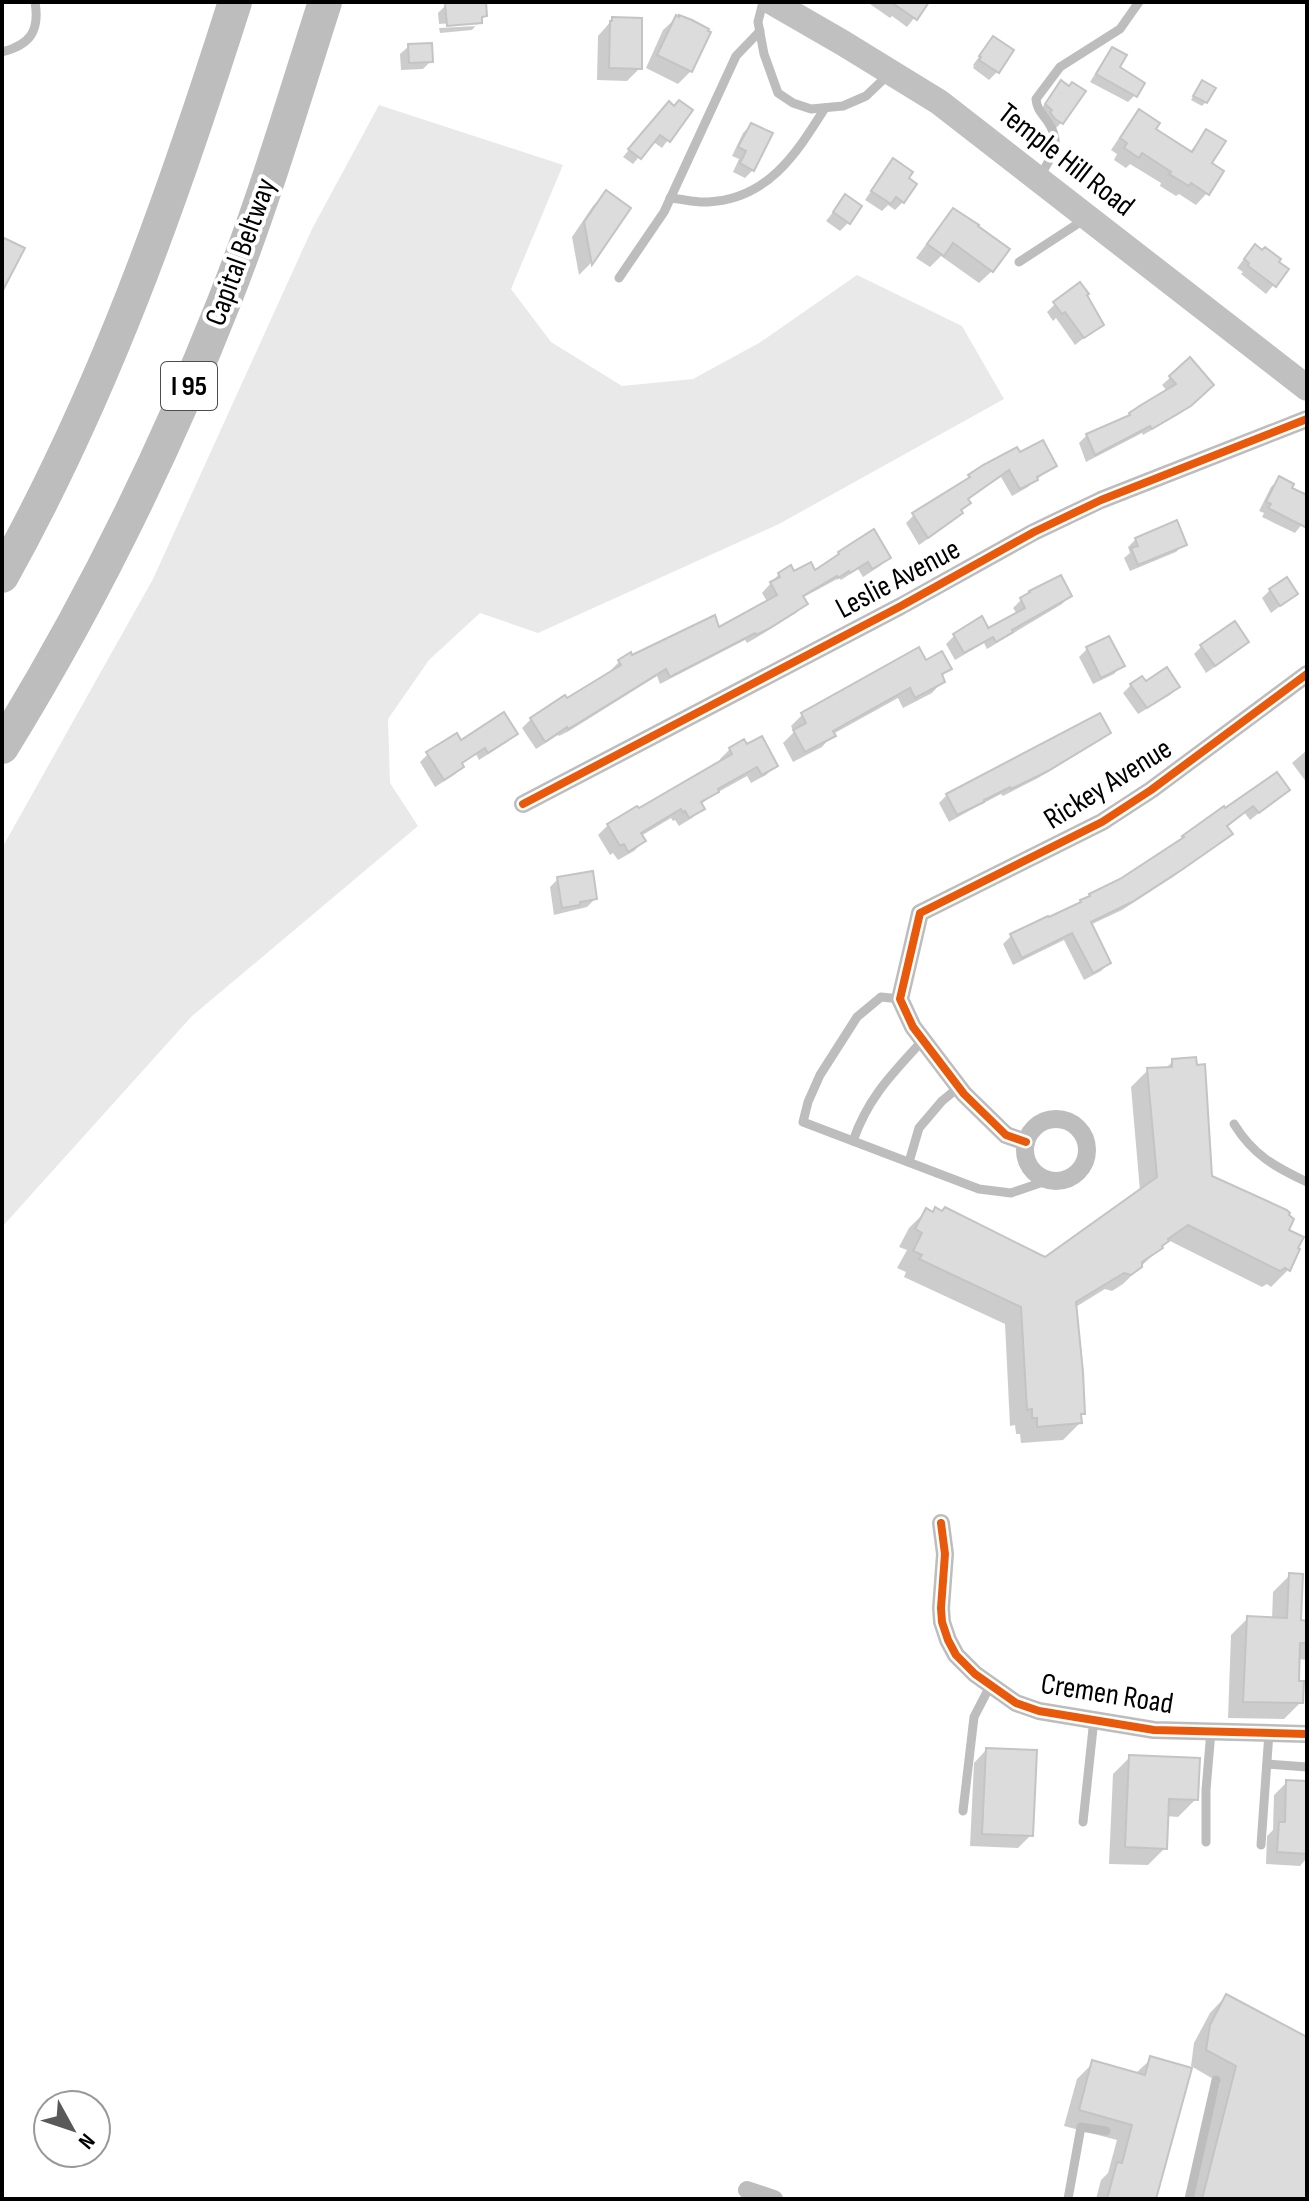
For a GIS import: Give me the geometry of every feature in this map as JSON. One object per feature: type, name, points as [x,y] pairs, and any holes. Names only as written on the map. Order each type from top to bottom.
[{"type":"highway","points":[[2,576],[60,461],[136,289],[192,137],[235,2]]},
{"type":"highway","name":"Capital Beltway","points":[[2,747],[86,601],[183,401],[225,300],[270,175],[325,2]]},
{"type":"main road","name":"Temple Hill Road","points":[[772,2],[939,102],[1307,388]]},
{"type":"street","name":"Leslie Avenue","points":[[523,804],[1047,526],[1114,494],[1307,419]]},
{"type":"street","name":"Rickey Avenue","points":[[900,999],[920,913],[1102,822],[1151,790],[1307,674]]},
{"type":"street","points":[[900,999],[913,1027],[959,1087],[1006,1135],[1026,1142]]},
{"type":"street","points":[[1064,1119],[1075,1124],[1083,1133],[1087,1157],[1082,1168],[1073,1176],[1061,1181],[1049,1180],[1038,1175],[1030,1166],[1025,1155],[1026,1142],[1031,1131],[1040,1123],[1064,1119]]},
{"type":"street","name":"Cremen Road","points":[[941,1523],[945,1554],[942,1622],[956,1655],[990,1686],[1016,1703],[1039,1711],[1154,1730],[1307,1734]]},
{"type":"street","points":[[747,2190],[774,2199]]},
{"type":"lane","points":[[2,52],[14,49],[29,39],[35,29],[35,2]]},
{"type":"lane","points":[[763,2],[758,22],[764,54],[778,93],[793,103],[811,109],[843,106],[866,96],[891,72]]},
{"type":"lane","points":[[1039,179],[1055,151],[1057,140],[1037,108],[1036,99],[1060,67],[1120,29],[1139,2]]},
{"type":"lane","points":[[619,278],[664,212],[736,56],[760,31]]},
{"type":"lane","points":[[670,198],[708,202],[745,195],[771,179],[825,108]]},
{"type":"lane","points":[[1019,262],[1087,217]]},
{"type":"lane","points":[[900,999],[881,997],[857,1017],[820,1075],[803,1122],[979,1189],[1011,1193],[1049,1180]]},
{"type":"lane","points":[[853,1141],[860,1121],[879,1088],[923,1040]]},
{"type":"lane","points":[[909,1162],[919,1128],[959,1087]]},
{"type":"lane","points":[[1234,1124],[1245,1142],[1275,1167],[1307,1182]]},
{"type":"lane","points":[[963,1811],[974,1717],[990,1686]]},
{"type":"lane","points":[[1083,1822],[1094,1719]]},
{"type":"lane","points":[[1206,1842],[1211,1731]]},
{"type":"lane","points":[[1261,1845],[1269,1733]]},
{"type":"lane","points":[[1267,1764],[1307,1767]]},
{"type":"lane","points":[[1189,2199],[1216,2080]]},
{"type":"lane","points":[[1068,2199],[1081,2127],[1106,2131]]},
{"type":"shaded area","points":[[379,105],[563,165],[511,289],[551,342],[622,386],[693,379],[759,343],[857,275],[962,326],[1004,399],[779,524],[538,633],[480,613],[429,660],[388,719],[390,783],[418,826],[192,1016],[2,1227],[2,848],[153,579],[312,229]]},
{"type":"building","points":[[486,2],[487,16],[482,17],[482,23],[447,26],[445,3]]},
{"type":"building","points":[[891,2],[929,2],[917,20]]},
{"type":"building","points":[[676,15],[692,20],[711,32],[692,72],[657,55]]},
{"type":"building","points":[[612,17],[642,18],[642,69],[609,68]]},
{"type":"building","points":[[993,36],[1014,50],[999,73],[979,60]]},
{"type":"building","points":[[432,43],[433,62],[409,63],[408,44]]},
{"type":"building","points":[[1112,47],[1127,55],[1120,67],[1145,83],[1137,97],[1096,74]]},
{"type":"building","points":[[1061,80],[1069,86],[1072,82],[1086,91],[1063,124],[1055,119],[1050,112],[1052,110],[1045,104]]},
{"type":"building","points":[[1202,80],[1216,88],[1207,103],[1193,96]]},
{"type":"building","points":[[679,100],[693,110],[670,142],[660,135],[641,159],[628,149],[669,101],[674,106]]},
{"type":"building","points":[[1139,109],[1160,123],[1156,129],[1192,152],[1206,129],[1226,141],[1212,163],[1224,171],[1209,195],[1169,174],[1171,172],[1142,153],[1139,158],[1124,148],[1127,143],[1120,138]]},
{"type":"building","points":[[751,123],[773,133],[754,171],[740,163],[746,151],[738,147]]},
{"type":"building","points":[[893,158],[913,172],[909,178],[917,184],[904,203],[896,197],[891,204],[871,191]]},
{"type":"building","points":[[606,190],[631,208],[592,265],[584,222]]},
{"type":"building","points":[[845,194],[862,206],[850,224],[833,212]]},
{"type":"building","points":[[953,208],[1010,249],[993,272],[953,243],[944,256],[927,244]]},
{"type":"building","points":[[2,237],[25,248],[2,292]]},
{"type":"building","points":[[1255,244],[1262,250],[1265,247],[1289,269],[1276,287],[1248,266],[1244,259]]},
{"type":"building","points":[[1080,282],[1104,325],[1084,338],[1065,312],[1062,314],[1053,302]]},
{"type":"building","points":[[1190,357],[1214,385],[1191,406],[1152,429],[1150,426],[1095,455],[1086,434],[1130,415],[1176,384],[1169,376]]},
{"type":"building","points":[[1043,440],[1057,466],[1020,489],[1009,470],[968,499],[971,503],[961,510],[963,513],[928,538],[912,513],[970,477],[968,475],[983,465],[1017,447],[1020,452]]},
{"type":"building","points":[[1279,476],[1294,484],[1292,488],[1307,495],[1307,528],[1268,508],[1271,504],[1266,502]]},
{"type":"building","points":[[1177,520],[1187,545],[1138,565],[1131,548],[1138,546],[1135,538]]},
{"type":"building","points":[[874,529],[891,558],[872,569],[868,562],[850,573],[837,576],[803,596],[808,604],[770,628],[670,677],[666,669],[545,742],[530,718],[621,665],[618,660],[631,652],[632,655],[715,615],[719,627],[777,595],[770,582],[780,577],[778,573],[791,565],[794,571],[811,562],[815,570]]},
{"type":"building","points":[[1061,575],[1072,596],[996,642],[993,637],[964,653],[953,634],[982,616],[988,628],[1025,608],[1020,598],[1029,591]]},
{"type":"building","points":[[1287,577],[1298,594],[1280,606],[1269,589]]},
{"type":"building","points":[[1235,621],[1249,642],[1215,666],[1200,645]]},
{"type":"building","points":[[1109,636],[1125,666],[1101,678],[1086,647]]},
{"type":"building","points":[[919,647],[926,660],[942,651],[952,669],[942,674],[945,682],[915,698],[910,688],[833,731],[836,736],[805,752],[793,730],[806,723],[801,713]]},
{"type":"building","points":[[1167,667],[1180,687],[1147,708],[1130,684],[1142,676],[1146,681]]},
{"type":"building","points":[[504,712],[518,734],[488,753],[485,748],[444,780],[426,752],[457,733],[461,740]]},
{"type":"building","points":[[1100,713],[1111,733],[1048,771],[957,815],[946,794]]},
{"type":"building","points":[[762,736],[778,766],[762,775],[757,767],[718,789],[719,792],[701,802],[705,809],[689,818],[681,809],[641,833],[646,841],[628,852],[624,844],[620,846],[607,824],[732,754],[729,748],[744,739],[747,744]]},
{"type":"building","points":[[1277,772],[1290,790],[1259,813],[1253,806],[1227,826],[1233,834],[1132,902],[1091,922],[1111,963],[1093,973],[1072,933],[1022,958],[1010,934],[1081,902],[1089,894],[1120,879]]},
{"type":"building","points":[[593,871],[597,899],[562,908],[557,877]]},
{"type":"building","points":[[1196,1057],[1197,1065],[1205,1064],[1212,1176],[1287,1210],[1294,1219],[1289,1230],[1304,1237],[1300,1249],[1290,1271],[1285,1268],[1280,1271],[1188,1225],[1168,1239],[1163,1248],[1142,1262],[1142,1267],[1131,1275],[1124,1273],[1076,1302],[1085,1414],[1081,1414],[1082,1423],[1037,1427],[1037,1418],[1032,1418],[1032,1409],[1027,1410],[1021,1307],[919,1259],[922,1255],[913,1251],[922,1233],[915,1229],[926,1208],[933,1212],[935,1207],[942,1211],[945,1207],[1045,1257],[1157,1177],[1147,1068],[1172,1067],[1172,1059]]},
{"type":"building","points":[[1289,1573],[1303,1574],[1301,1620],[1307,1621],[1307,1643],[1300,1643],[1299,1681],[1304,1681],[1303,1703],[1243,1702],[1247,1616],[1287,1618]]},
{"type":"building","points":[[986,1748],[1037,1750],[1033,1836],[982,1834]]},
{"type":"building","points":[[1129,1755],[1200,1758],[1198,1800],[1169,1799],[1167,1849],[1125,1847]]},
{"type":"building","points":[[1286,1780],[1307,1781],[1307,1854],[1277,1852],[1279,1822],[1285,1822]]},
{"type":"building","points":[[1226,1994],[1307,2037],[1307,2199],[1202,2199],[1236,2066],[1206,2050],[1210,2025]]},
{"type":"building","points":[[1150,2056],[1192,2068],[1156,2199],[1107,2199],[1117,2162],[1122,2163],[1132,2125],[1079,2110],[1092,2060],[1145,2075]]},
{"type":"cycle path","points":[[523,804],[901,606],[1034,532],[1101,500],[1307,419]]},
{"type":"cycle path","points":[[1026,1142],[1006,1135],[964,1094],[913,1027],[900,999],[920,913],[1102,822],[1151,790],[1307,674]]},
{"type":"cycle path","points":[[941,1523],[945,1554],[941,1608],[948,1640],[956,1655],[975,1674],[1016,1703],[1039,1711],[1154,1730],[1307,1734]]}]
